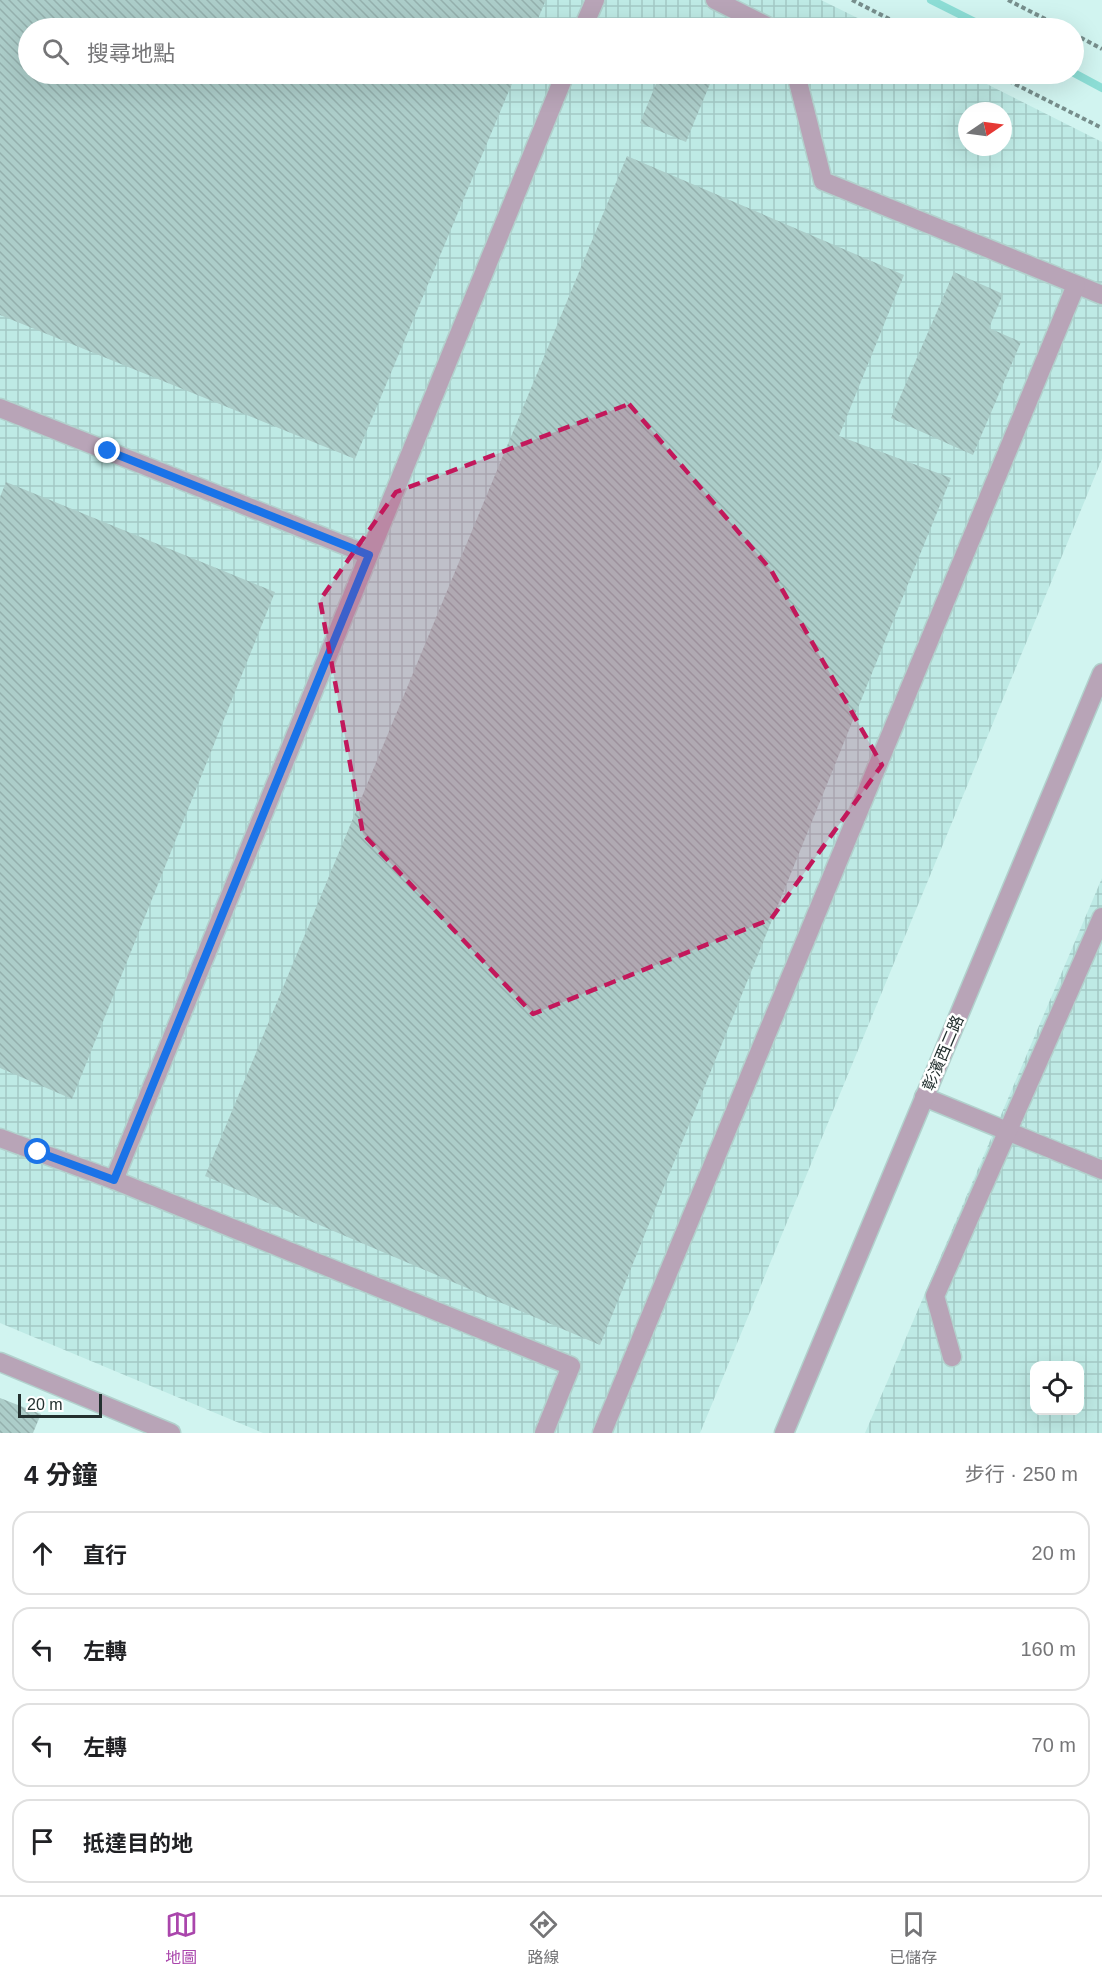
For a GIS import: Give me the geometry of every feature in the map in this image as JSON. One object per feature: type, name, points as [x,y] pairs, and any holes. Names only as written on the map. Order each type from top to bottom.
[{"type":"street","points":[[587,18],[595,0]]},
{"type":"street","points":[[715,0],[751,18]]},
{"type":"street","points":[[114,1180],[561,84]]},
{"type":"street","points":[[799,84],[823,181],[1102,295]]},
{"type":"street","points":[[602,1433],[1076,285]]},
{"type":"street","points":[[0,408],[369,555]]},
{"type":"street","name":"彰濱西二路","points":[[784,1433],[1102,673]]},
{"type":"street","points":[[952,1357],[935,1296],[1102,916]]},
{"type":"street","points":[[924,1097],[1102,1170]]},
{"type":"street","points":[[0,1138],[114,1180],[571,1366],[544,1433]]},
{"type":"street","points":[[0,1362],[171,1433]]},
{"type":"path","points":[[852,0],[888,18]]},
{"type":"path","points":[[1008,0],[1043,18]]},
{"type":"path","points":[[1084,39],[1102,49]]},
{"type":"path","points":[[1015,84],[1102,128]]},
{"type":"highlighted area","points":[[629,404],[771,570],[882,765],[771,919],[533,1014],[363,834],[320,600],[396,492]]},
{"type":"shaded area","points":[[0,0],[821,0],[858,18],[18,18],[18,84],[987,84],[1102,142],[1102,459],[700,1433],[263,1433],[0,1323]]},
{"type":"shaded area","points":[[1102,878],[1102,1433],[865,1433]]},
{"type":"building","points":[[0,0],[546,0],[538,18],[18,18],[18,84],[512,84],[355,459],[0,315]]},
{"type":"building","points":[[656,84],[710,84],[686,142],[640,123]]},
{"type":"building","points":[[627,156],[904,275],[839,436],[951,478],[600,1345],[205,1176]]},
{"type":"building","points":[[954,272],[1003,294],[989,328],[1021,342],[973,455],[891,418]]},
{"type":"building","points":[[6,482],[275,592],[72,1099],[0,1068],[0,497]]},
{"type":"building","points":[[0,1398],[41,1414],[33,1433],[0,1433]]},
{"type":"waterway","points":[[931,0],[967,18]]},
{"type":"waterway","points":[[1084,78],[1102,88]]},
{"type":"route","points":[[38,1152],[114,1180],[369,555],[108,451]]}]
